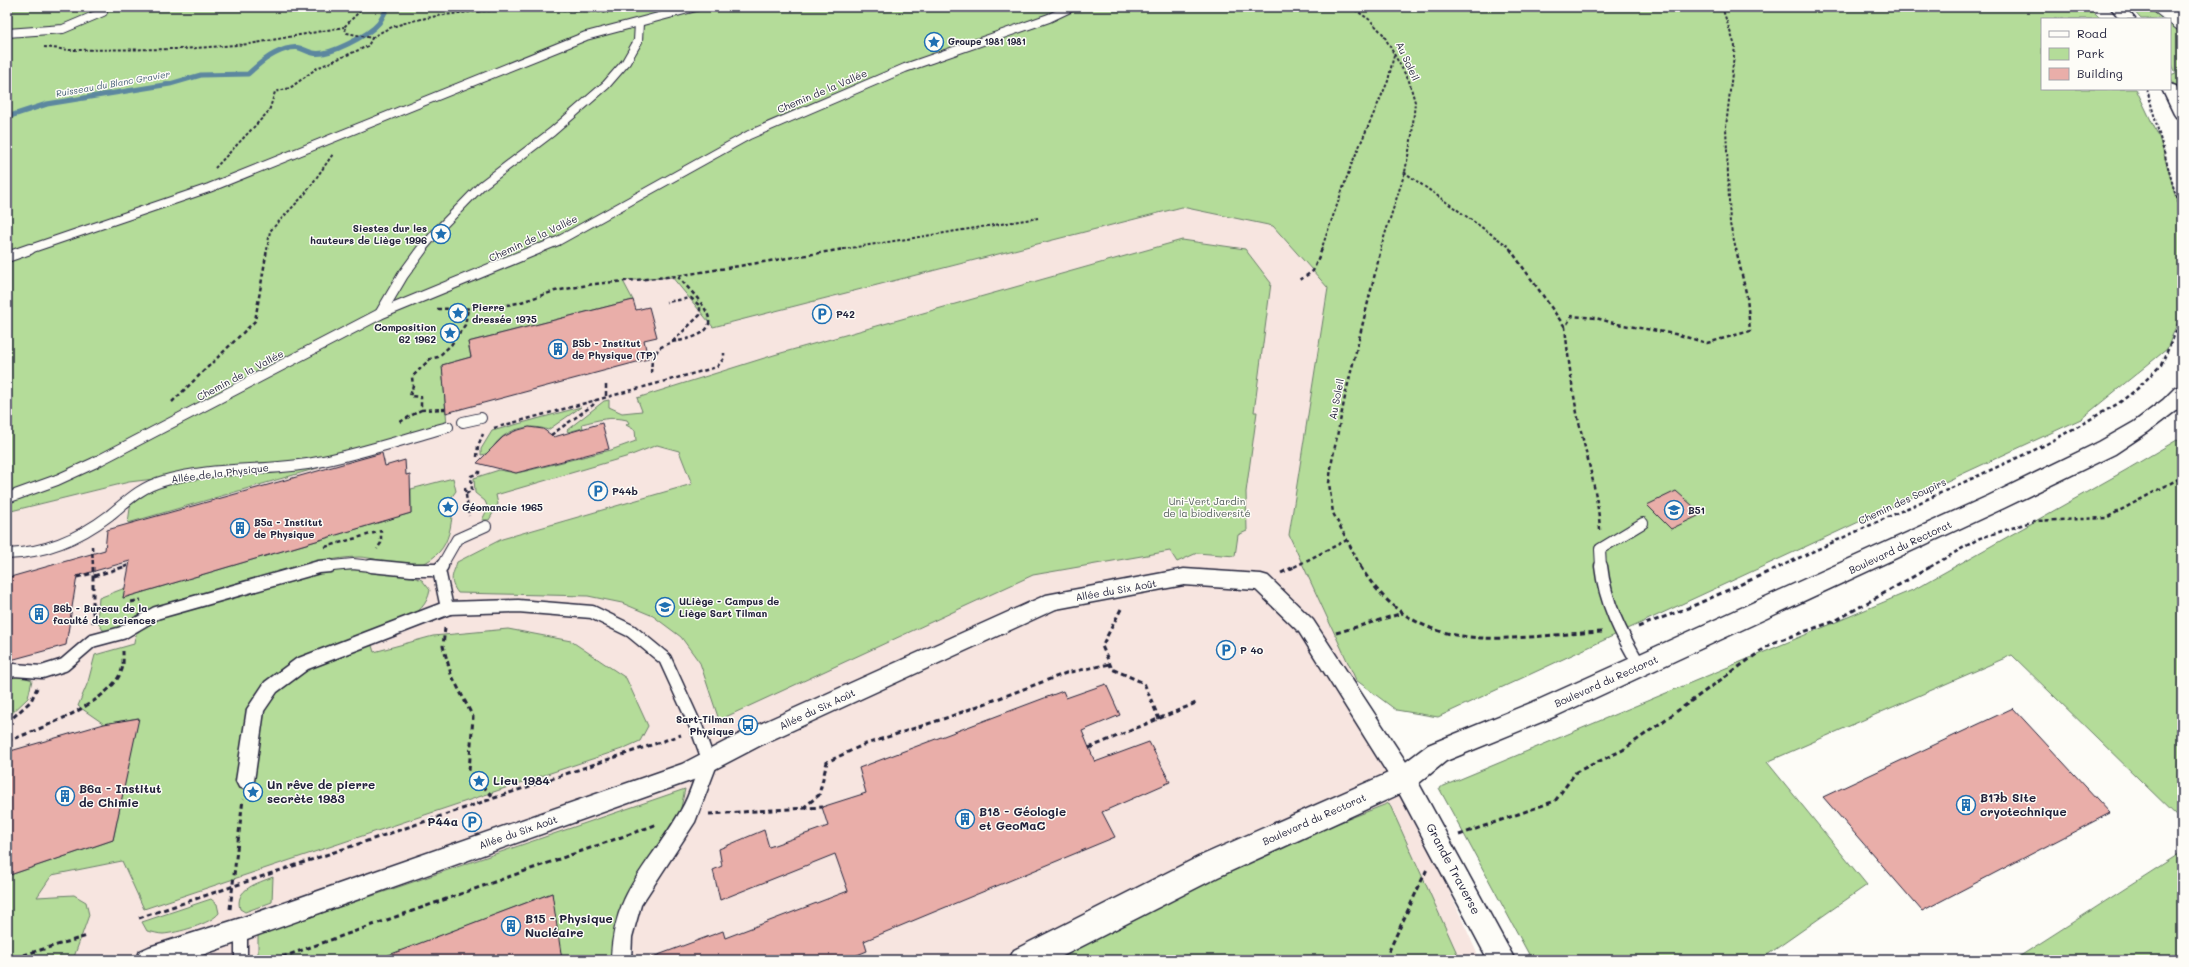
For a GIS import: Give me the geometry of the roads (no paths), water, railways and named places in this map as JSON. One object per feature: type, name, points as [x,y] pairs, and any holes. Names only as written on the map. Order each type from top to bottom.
[{"type":"main road","points":[[2117,7],[2127,18]]},
{"type":"main road","points":[[2168,7],[2182,20]]},
{"type":"main road","points":[[2170,90],[2182,114]]},
{"type":"main road","name":"Boulevard du Rectorat","points":[[1024,960],[1208,867],[1404,779],[1438,753],[1547,708],[1640,666],[1982,509],[2107,448],[2147,423],[2170,406],[2182,393]]},
{"type":"street","name":"Allée du Six Août","points":[[149,960],[235,921],[603,802],[688,772],[759,735],[1053,601],[1184,577],[1262,582],[1306,626],[1404,779]]},
{"type":"street","points":[[245,780],[256,709],[271,687],[302,664],[447,608]]},
{"type":"street","points":[[621,960],[620,941],[629,906],[688,816],[709,762]]},
{"type":"street","name":"Grande Traverse","points":[[1404,779],[1502,960]]},
{"type":"lane","points":[[7,257],[209,188],[586,36],[696,7]]},
{"type":"lane","name":"Chemin de la Vallée","points":[[7,498],[57,480],[149,435],[380,314],[558,241],[749,135],[799,112],[905,68],[1042,20],[1072,7]]},
{"type":"lane","points":[[2155,7],[2169,18]]},
{"type":"lane","points":[[7,33],[63,29],[103,12]]},
{"type":"lane","points":[[2171,19],[2182,28]]},
{"type":"lane","points":[[380,314],[394,286],[414,256],[448,218],[485,183],[562,126],[615,76],[637,48],[642,31],[639,23]]},
{"type":"lane","points":[[63,29],[72,33]]},
{"type":"lane","points":[[463,422],[482,418]]},
{"type":"lane","name":"Allée de la Physique","points":[[7,554],[39,550],[66,541],[90,528],[110,514],[126,499],[145,488],[166,480],[186,475],[313,463],[448,427]]},
{"type":"lane","points":[[1640,666],[1618,631],[1607,602],[1600,549],[1643,523]]},
{"type":"lane","points":[[486,526],[457,540],[439,570],[447,608],[518,606],[592,612],[631,631],[665,659],[697,729],[709,762]]},
{"type":"lane","points":[[7,672],[14,670],[42,672],[64,665],[92,641],[122,633],[156,613],[319,567],[341,564],[365,565],[420,572],[439,570]]},
{"type":"lane","points":[[235,921],[241,960]]},
{"type":"waterway","name":"Ruisseau du Blanc Gravier","points":[[7,117],[47,104],[170,84],[201,75],[248,74],[270,56],[286,49],[298,48],[313,53],[328,52],[358,39],[374,28],[379,23],[388,7]]},
{"type":"place","name":"Groupe 1981 1981","points":[[934,42]]},
{"type":"place","name":"Siestes dur les hauteurs de Liège 1996","points":[[441,234]]},
{"type":"place","name":"Pierre dressée 1975","points":[[458,313]]},
{"type":"place","name":"P42","points":[[822,314]]},
{"type":"place","name":"Composition 62 1962","points":[[450,333]]},
{"type":"place","name":"B5b - Institut de Physique (TP)","points":[[558,349]]},
{"type":"place","name":"P44b","points":[[598,491]]},
{"type":"place","name":"Géomancie 1965","points":[[448,507]]},
{"type":"place","name":"B51","points":[[1674,510]]},
{"type":"place","name":"B5a - Institut de Physique","points":[[240,528]]},
{"type":"place","name":"ULiège - Campus de Liège Sart Tilman","points":[[665,607]]},
{"type":"place","name":"B6b - Bureau de la faculté des sciences","points":[[39,614]]},
{"type":"place","name":"P 40","points":[[1226,650]]},
{"type":"place","name":"Sart-Tilman Physique","points":[[748,725]]},
{"type":"place","name":"Lieu 1984","points":[[479,781]]},
{"type":"place","name":"Un rêve de pierre secrète 1983","points":[[253,792]]},
{"type":"place","name":"B6a - Institut de Chimie","points":[[65,796]]},
{"type":"place","name":"B17b Site cryotechnique","points":[[1966,805]]},
{"type":"place","name":"B18 - Géologie et GeoMaC","points":[[965,819]]},
{"type":"place","name":"P44a","points":[[472,822]]},
{"type":"place","name":"B15 - Physique Nucléaire","points":[[511,926]]},
{"type":"park label","name":"Uni-Vert Jardin de la biodiversité","points":[[1207,506]]}]
